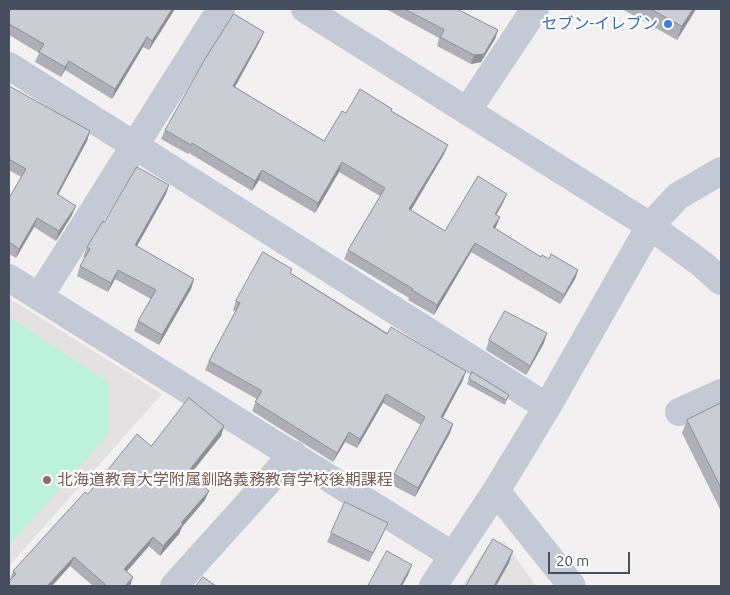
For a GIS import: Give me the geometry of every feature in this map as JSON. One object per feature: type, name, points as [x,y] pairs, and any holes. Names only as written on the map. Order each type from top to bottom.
[{"type":"street","points":[[39,297],[136,146],[220,9]]},
{"type":"street","points":[[305,9],[650,226],[702,264],[721,281]]},
{"type":"street","points":[[467,111],[535,9]]},
{"type":"street","points":[[9,66],[547,406]]},
{"type":"street","points":[[433,586],[496,491],[650,226],[678,196],[721,171]]},
{"type":"street","points":[[9,278],[452,555]]},
{"type":"street","points":[[679,412],[721,393]]},
{"type":"street","points":[[174,586],[293,454]]},
{"type":"street","points":[[496,491],[572,586]]},
{"type":"shaded area","name":"北海道教育大学附属釧路義務教育学校後期課程","points":[[9,298],[162,394],[9,566]]},
{"type":"shaded area","points":[[504,541],[536,586],[462,586],[489,544]]},
{"type":"green space","name":"北海道教育大学附属釧路義務教育学校後期課程","points":[[9,317],[108,382],[108,435],[9,545]]},
{"type":"building","points":[[9,9],[172,9],[152,41],[147,37],[115,89],[69,61],[65,67],[39,52],[44,44],[9,24]]},
{"type":"building","points":[[405,9],[457,9],[498,30],[484,54],[474,55],[440,37],[444,30]]},
{"type":"building","points":[[651,9],[693,9],[682,26]]},
{"type":"building","points":[[234,14],[264,32],[233,86],[324,141],[342,111],[346,113],[360,89],[392,109],[391,111],[448,145],[409,209],[445,231],[478,176],[507,194],[495,214],[500,217],[493,227],[541,257],[542,255],[549,259],[551,254],[578,270],[564,295],[475,243],[437,305],[348,250],[385,188],[342,162],[318,203],[262,170],[255,181],[192,143],[191,145],[165,130],[205,59]]},
{"type":"building","points":[[9,86],[90,131],[57,194],[76,206],[59,231],[37,218],[19,249],[9,242],[9,198],[26,169],[9,159]]},
{"type":"building","points":[[137,167],[169,185],[135,245],[194,279],[162,335],[138,321],[156,290],[118,270],[111,283],[80,266],[90,249],[87,247]]},
{"type":"building","points":[[263,252],[292,269],[290,273],[387,334],[391,327],[466,371],[441,417],[453,424],[418,488],[394,474],[425,417],[386,394],[360,439],[349,432],[337,453],[255,402],[262,391],[209,361],[240,303],[236,301]]},
{"type":"building","points":[[505,311],[547,333],[530,366],[489,340]]},
{"type":"building","points":[[472,372],[509,395],[506,400],[469,379]]},
{"type":"building","points":[[189,398],[224,426],[188,472],[209,491],[163,546],[153,537],[124,569],[133,577],[125,586],[107,586],[74,557],[47,586],[9,586],[9,581],[16,574],[13,571],[85,492],[88,494],[137,434],[151,446]]},
{"type":"building","points":[[721,403],[721,488],[687,420]]},
{"type":"building","points":[[345,502],[388,523],[373,553],[331,533]]},
{"type":"building","points":[[493,539],[513,551],[494,586],[466,586]]},
{"type":"building","points":[[387,551],[412,565],[400,586],[368,586]]},
{"type":"building","points":[[203,577],[216,586],[196,586]]},
{"type":"place","name":"セブン-イレブン","points":[[668,24]]},
{"type":"place","name":"北海道教育大学附属釧路義務教育学校後期課程","points":[[47,480]]}]
